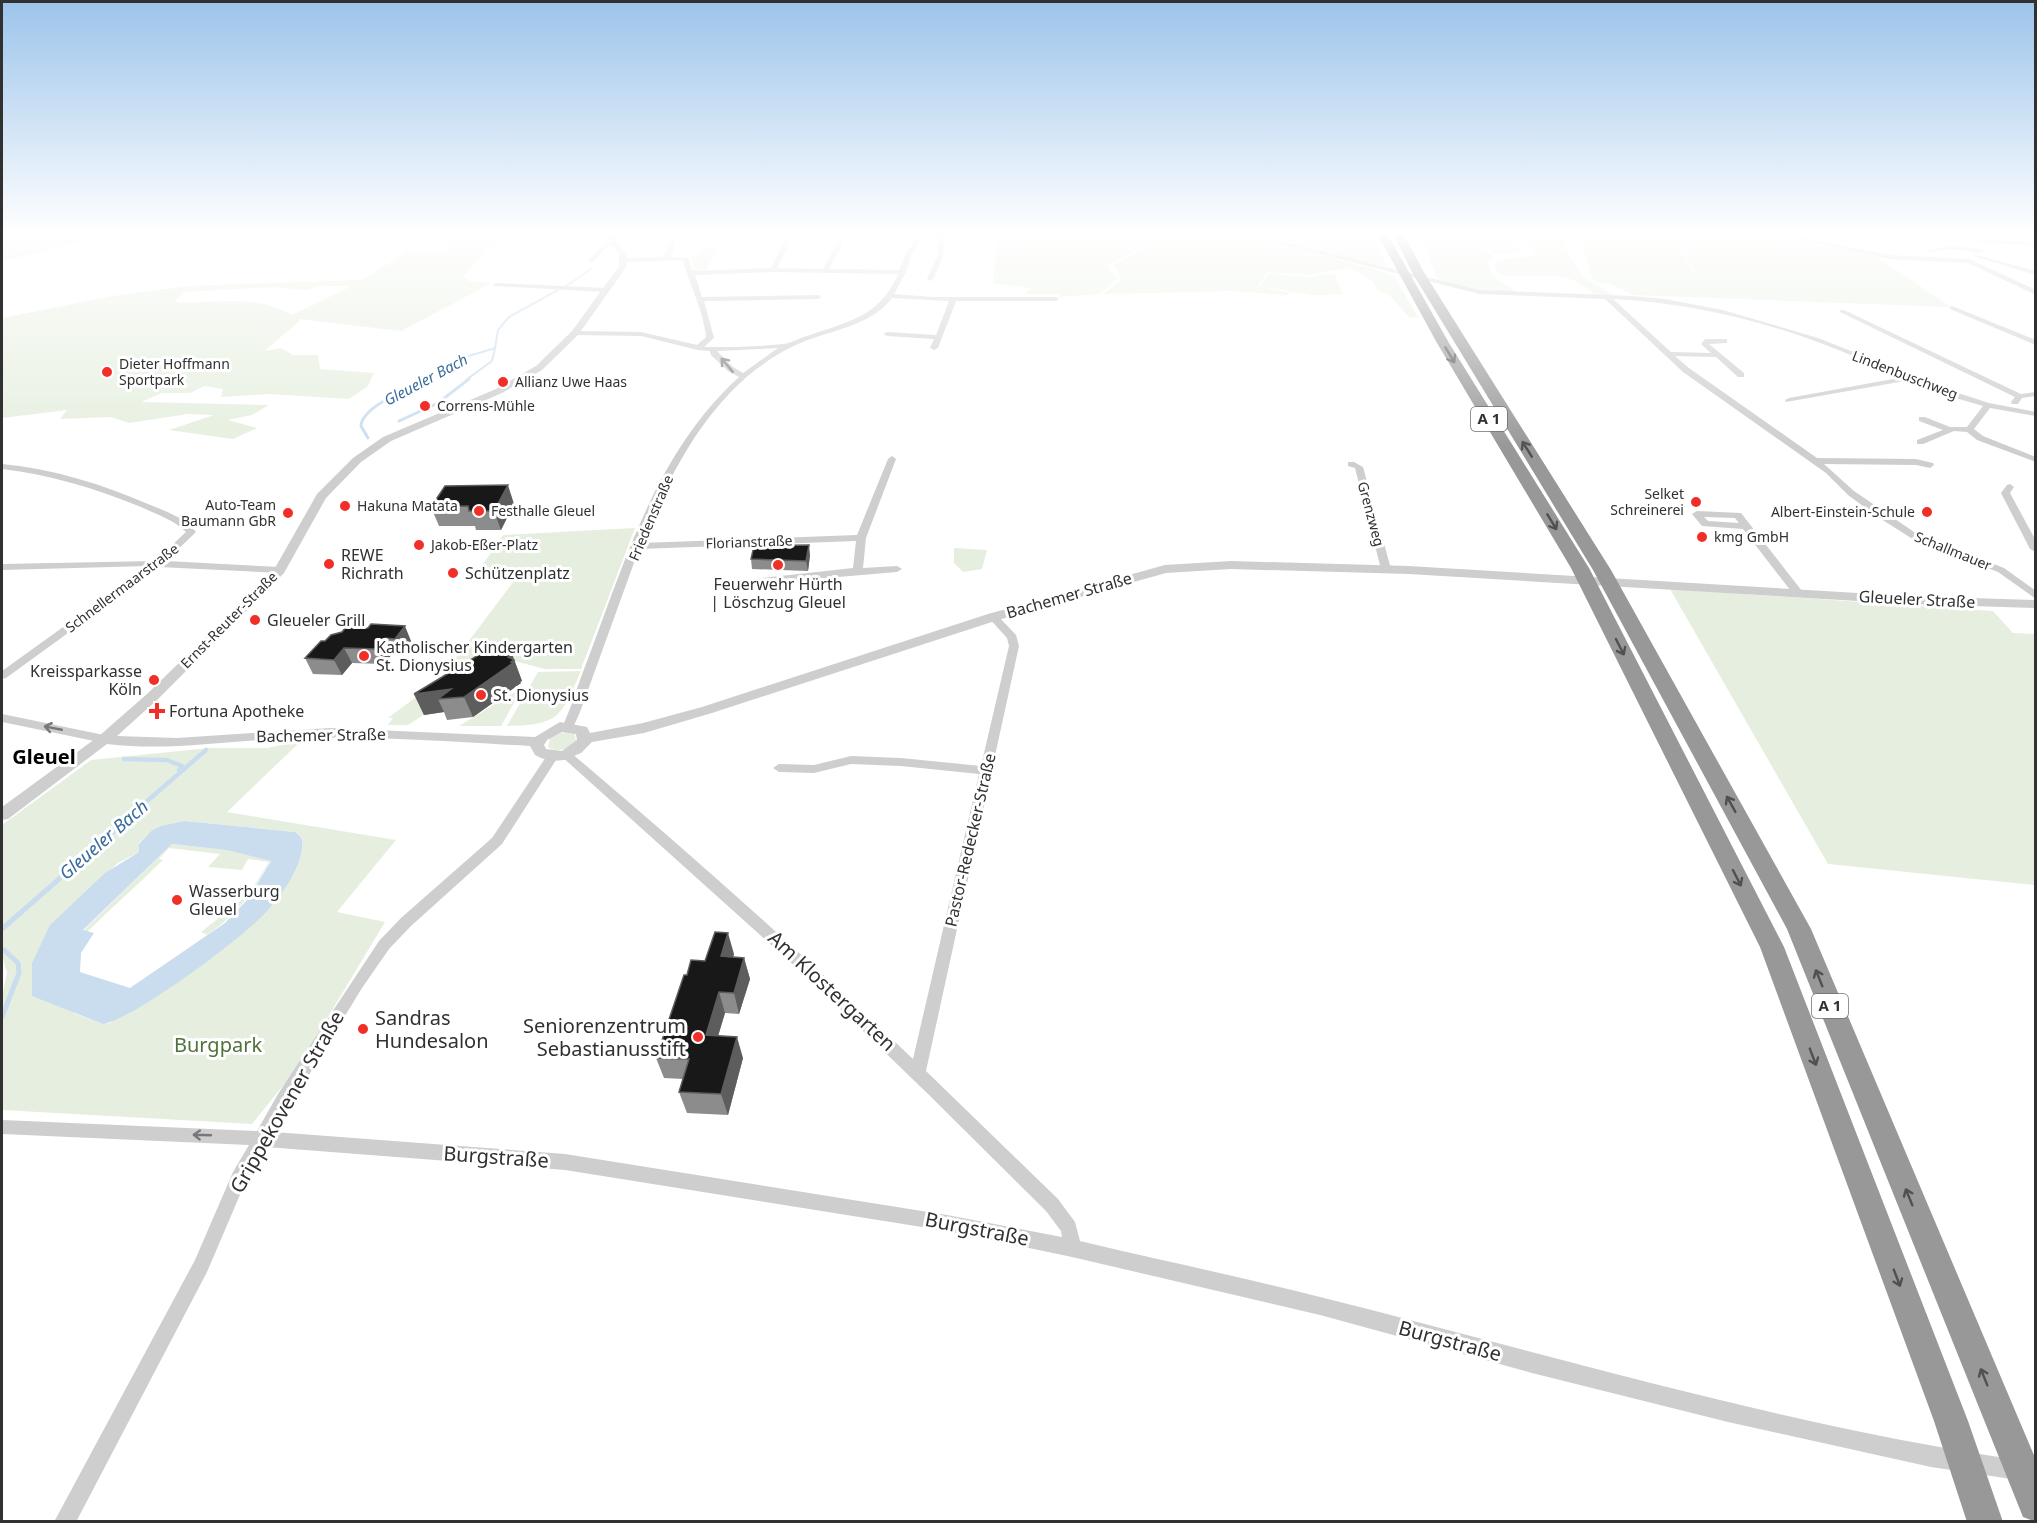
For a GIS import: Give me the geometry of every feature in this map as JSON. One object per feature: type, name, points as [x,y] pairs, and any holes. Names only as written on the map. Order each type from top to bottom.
[{"type":"highway","name":"A 1","points":[[1422,306],[1574,574],[1606,596],[1799,929],[2036,1504]]},
{"type":"highway","name":"A 1","points":[[1439,306],[1602,570],[1606,596],[1772,947],[1951,1421],[1981,1511]]},
{"type":"street","name":"Ernst-Reuter-Straße","points":[[2,815],[104,739],[152,697],[280,570],[321,496],[337,478],[374,447],[529,375],[575,333],[595,306]]},
{"type":"street","points":[[699,348],[710,338],[708,323],[701,306]]},
{"type":"street","points":[[575,333],[641,334],[699,348],[787,346],[854,321],[881,306]]},
{"type":"street","points":[[934,348],[950,306]]},
{"type":"street","name":"Schallmauer","points":[[1617,306],[1686,370],[1840,480],[1851,493],[1899,527],[1914,536],[2001,570],[2036,596]]},
{"type":"street","name":"Lindenbuschweg","points":[[1688,306],[1768,324],[1816,339],[1908,379],[1988,405],[2036,414]]},
{"type":"street","points":[[1952,309],[2036,343]]},
{"type":"street","points":[[1842,311],[2020,396],[2036,394]]},
{"type":"street","points":[[886,334],[938,337]]},
{"type":"street","points":[[1724,341],[1708,341],[1705,344],[1741,375]]},
{"type":"street","name":"Friedenstraße","points":[[568,727],[637,546],[665,482],[681,453],[719,399],[745,376],[787,346]]},
{"type":"street","points":[[714,348],[714,353],[720,357],[729,370],[745,376]]},
{"type":"street","points":[[1669,354],[1717,355]]},
{"type":"street","points":[[1789,400],[1805,399],[1874,383],[1908,379]]},
{"type":"street","points":[[2008,410],[2020,396]]},
{"type":"street","points":[[1969,430],[1988,405]]},
{"type":"street","points":[[1922,419],[1950,430],[1969,430],[1980,438],[2036,460]]},
{"type":"street","points":[[1920,442],[1950,430]]},
{"type":"street","points":[[858,569],[861,538],[892,459]]},
{"type":"street","points":[[1814,461],[1916,462],[1930,465]]},
{"type":"street","name":"Grenzweg","points":[[1351,464],[1359,467],[1386,569]]},
{"type":"street","name":"Schnellermaarstraße","points":[[2,467],[77,478],[187,526],[191,532],[158,563],[2,676]]},
{"type":"street","points":[[2010,487],[2005,493],[2032,537],[2035,549]]},
{"type":"street","points":[[1746,526],[1798,593]]},
{"type":"street","name":"Florianstraße","points":[[637,546],[861,538]]},
{"type":"street","points":[[2,567],[158,563],[280,570]]},
{"type":"street","name":"Bachemer Straße","points":[[586,738],[644,728],[707,710],[993,617],[1165,569],[1231,565],[1574,574]]},
{"type":"street","points":[[755,581],[783,580],[858,569],[897,569]]},
{"type":"street","name":"Gleueler Straße","points":[[1574,574],[1798,593],[2036,604]]},
{"type":"street","name":"Pastor-Redecker-Straße","points":[[918,1071],[1014,641],[993,617]]},
{"type":"street","points":[[2,718],[104,739]]},
{"type":"street","points":[[568,727],[582,730],[586,738],[581,746],[559,756],[540,752],[538,742],[548,732],[568,727]]},
{"type":"street","name":"Bachemer Straße","points":[[104,739],[140,743],[301,733],[396,734],[538,742]]},
{"type":"street","name":"Am Klostergarten","points":[[559,756],[678,850],[918,1071],[1053,1205],[1069,1228],[1072,1248]]},
{"type":"street","name":"Grippekovener Straße","points":[[64,1521],[155,1357],[201,1266],[239,1178],[357,984],[384,945],[497,841],[559,756]]},
{"type":"street","points":[[779,768],[814,769],[851,760],[901,762],[985,771]]},
{"type":"street","name":"Burgstraße","points":[[2,1128],[261,1139],[585,1165],[947,1223],[1072,1248],[1320,1306],[1532,1363],[1728,1412],[1932,1457],[2036,1472]]},
{"type":"green space","points":[[62,306],[271,306],[292,315],[310,306],[448,306],[401,331],[298,319],[300,321],[264,351],[281,348],[293,355],[318,355],[320,369],[374,373],[368,386],[349,399],[269,394],[221,397],[223,389],[204,386],[190,393],[162,393],[141,402],[269,405],[252,415],[228,420],[257,428],[233,439],[169,430],[214,415],[188,414],[129,423],[111,417],[60,419],[67,410],[2,418],[2,318]]},
{"type":"green space","points":[[1399,306],[1412,306],[1418,317],[1410,318]]},
{"type":"green space","points":[[635,528],[581,669],[545,669],[510,660],[408,725],[388,725],[393,718],[388,718],[440,679],[514,581],[473,579],[503,535]]},
{"type":"green space","points":[[954,548],[987,550],[982,569],[963,572],[954,563]]},
{"type":"green space","points":[[1670,589],[1993,611],[2013,633],[2035,634],[2035,885],[1828,864]]},
{"type":"green space","points":[[581,671],[563,708],[556,715],[538,723],[507,726],[538,672]]},
{"type":"green space","points":[[523,687],[501,726],[459,726]]},
{"type":"green space","points":[[560,733],[575,734],[576,742],[573,744],[559,750],[548,747],[550,738]]},
{"type":"green space","name":"Burgpark","points":[[302,740],[227,812],[396,840],[337,912],[385,922],[298,1067],[252,1124],[2,1110],[2,997],[7,973],[2,956],[2,825],[91,760],[209,748],[268,748]],"holes":[[[185,821],[295,832],[301,837],[303,844],[301,855],[290,879],[272,903],[220,950],[110,1023],[103,1024],[74,1013],[84,893],[118,863],[139,852],[139,843],[151,831]]]},
{"type":"green space","points":[[172,844],[226,850],[271,860],[244,902],[207,935],[201,932],[249,894],[269,862],[248,859],[242,870],[208,867],[220,854],[169,848],[159,859],[163,860],[154,869],[87,932],[83,931]]},
{"type":"water","points":[[185,821],[295,832],[302,839],[303,844],[296,870],[288,884],[256,922],[189,975],[138,1008],[103,1024],[32,996],[32,963],[50,925],[105,873],[139,852],[139,844],[151,831],[161,826]],"holes":[[[172,844],[226,850],[271,861],[249,898],[225,923],[130,988],[80,972],[81,953],[94,933],[83,930]]]},
{"type":"building","points":[[508,485],[494,511],[469,511],[468,506],[431,507],[445,486]]},
{"type":"building","points":[[809,545],[806,561],[751,559],[754,546]]},
{"type":"building","points":[[371,624],[405,626],[395,639],[385,638],[377,649],[344,648],[334,660],[305,658],[321,641],[342,632],[346,627],[368,628]]},
{"type":"building","points":[[499,649],[512,654],[508,657],[514,660],[511,662],[513,663],[464,697],[438,699],[451,689],[414,694],[485,651],[492,653]]},
{"type":"building","points":[[715,932],[728,933],[721,956],[744,958],[734,993],[719,992],[706,1035],[737,1037],[721,1094],[679,1092],[689,1059],[656,1058],[691,960],[705,961]]},
{"type":"waterway","name":"Gleueler Bach","points":[[495,348],[498,330],[509,317],[529,306]]},
{"type":"waterway","name":"Gleueler Bach","points":[[428,380],[459,359],[495,348]]},
{"type":"waterway","points":[[466,380],[492,361],[495,348]]},
{"type":"waterway","name":"Gleueler Bach","points":[[368,438],[361,426],[370,411],[390,398],[431,379]]},
{"type":"waterway","points":[[399,421],[438,403],[469,379]]},
{"type":"waterway","name":"Gleueler Bach","points":[[138,809],[206,750]]},
{"type":"waterway","points":[[124,759],[167,760],[182,766],[179,770]]},
{"type":"waterway","name":"Gleueler Bach","points":[[2,929],[140,808]]},
{"type":"waterway","name":"Gleueler Bach","points":[[2,1017],[19,973],[18,963],[4,950]]},
{"type":"place","name":"Dieter Hoffmann Sportpark","points":[[107,372]]},
{"type":"place","name":"Allianz Uwe Haas","points":[[503,382]]},
{"type":"place","name":"Correns-Mühle","points":[[425,406]]},
{"type":"place","name":"Selket Schreinerei","points":[[1696,502]]},
{"type":"place","name":"Hakuna Matata","points":[[345,506]]},
{"type":"place","name":"Festhalle Gleuel","points":[[479,511]]},
{"type":"place","name":"Albert-Einstein-Schule","points":[[1927,512]]},
{"type":"place","name":"Auto-Team Baumann GbR","points":[[288,513]]},
{"type":"place","name":"kmg GmbH","points":[[1702,537]]},
{"type":"place","name":"Jakob-Eßer-Platz","points":[[419,545]]},
{"type":"place","name":"REWE Richrath","points":[[329,564]]},
{"type":"place","name":"Feuerwehr Hürth | Löschzug Gleuel","points":[[778,565]]},
{"type":"place","name":"Schützenplatz","points":[[453,573]]},
{"type":"place","name":"Gleueler Grill","points":[[255,620]]},
{"type":"place","name":"Katholischer Kindergarten St. Dionysius","points":[[364,656]]},
{"type":"place","name":"Kreissparkasse Köln","points":[[154,680]]},
{"type":"place","name":"St. Dionysius","points":[[481,695]]},
{"type":"place","name":"Fortuna Apotheke","points":[[157,711]]},
{"type":"place","name":"Wasserburg Gleuel","points":[[177,900]]},
{"type":"place","name":"Sandras Hundesalon","points":[[363,1029]]},
{"type":"place","name":"Seniorenzentrum Sebastianusstift","points":[[698,1037]]},
{"type":"district","name":"Gleuel","points":[[44,757]]}]
